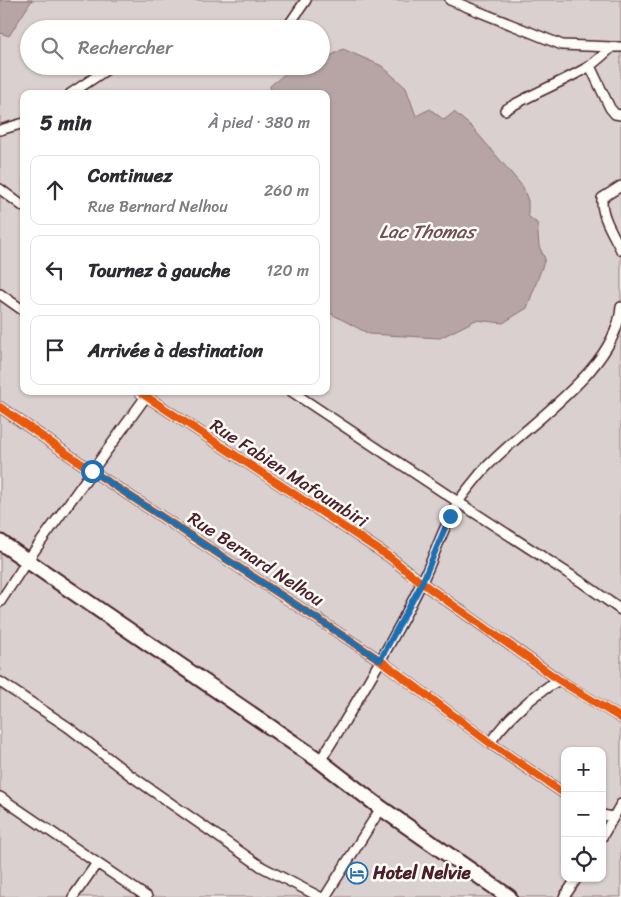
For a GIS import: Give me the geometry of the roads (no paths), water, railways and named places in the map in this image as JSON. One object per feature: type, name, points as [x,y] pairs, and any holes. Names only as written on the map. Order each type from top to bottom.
[{"type":"highway","points":[[0,542],[320,761],[381,808],[509,897]]},
{"type":"street","points":[[292,20],[306,0]]},
{"type":"street","points":[[450,0],[562,45],[616,47]]},
{"type":"street","points":[[504,110],[520,100],[555,85],[590,66],[616,47]]},
{"type":"street","points":[[590,66],[610,108],[615,114],[621,115]]},
{"type":"street","points":[[76,90],[98,75]]},
{"type":"street","points":[[0,130],[20,124]]},
{"type":"street","points":[[621,186],[602,198],[603,213],[621,250]]},
{"type":"street","points":[[0,189],[20,204]]},
{"type":"street","points":[[0,294],[20,308]]},
{"type":"street","points":[[320,761],[350,714],[422,583],[458,502],[496,457],[571,390],[596,364],[616,327],[621,307]]},
{"type":"street","points":[[0,602],[27,561],[147,395]]},
{"type":"street","name":"Rue Fabien Mafoumbiri","points":[[149,395],[391,558],[422,583],[559,680],[621,718]]},
{"type":"street","points":[[297,395],[621,610]]},
{"type":"street","name":"Rue Bernard Nelhou","points":[[0,408],[92,471],[380,660],[490,743],[562,792]]},
{"type":"street","points":[[490,743],[499,729],[508,720],[545,688],[559,680]]},
{"type":"street","points":[[0,682],[68,726],[130,775],[262,867],[320,897]]},
{"type":"street","points":[[0,797],[147,897]]},
{"type":"street","points":[[325,897],[381,808]]},
{"type":"street","points":[[606,830],[618,811]]},
{"type":"street","points":[[73,897],[96,863]]},
{"type":"street","points":[[564,897],[574,882]]},
{"type":"water","points":[[0,0],[32,0],[9,36],[0,33]]},
{"type":"water","name":"Lac Thomas","points":[[343,49],[382,66],[406,88],[416,116],[430,109],[444,120],[454,112],[472,127],[523,187],[528,201],[528,216],[537,223],[539,246],[545,259],[527,308],[503,323],[476,320],[440,338],[369,334],[330,313],[330,90],[270,90],[270,86],[283,75],[330,75],[330,56]]},
{"type":"place","name":"Hotel Nelvie","points":[[357,873]]}]
